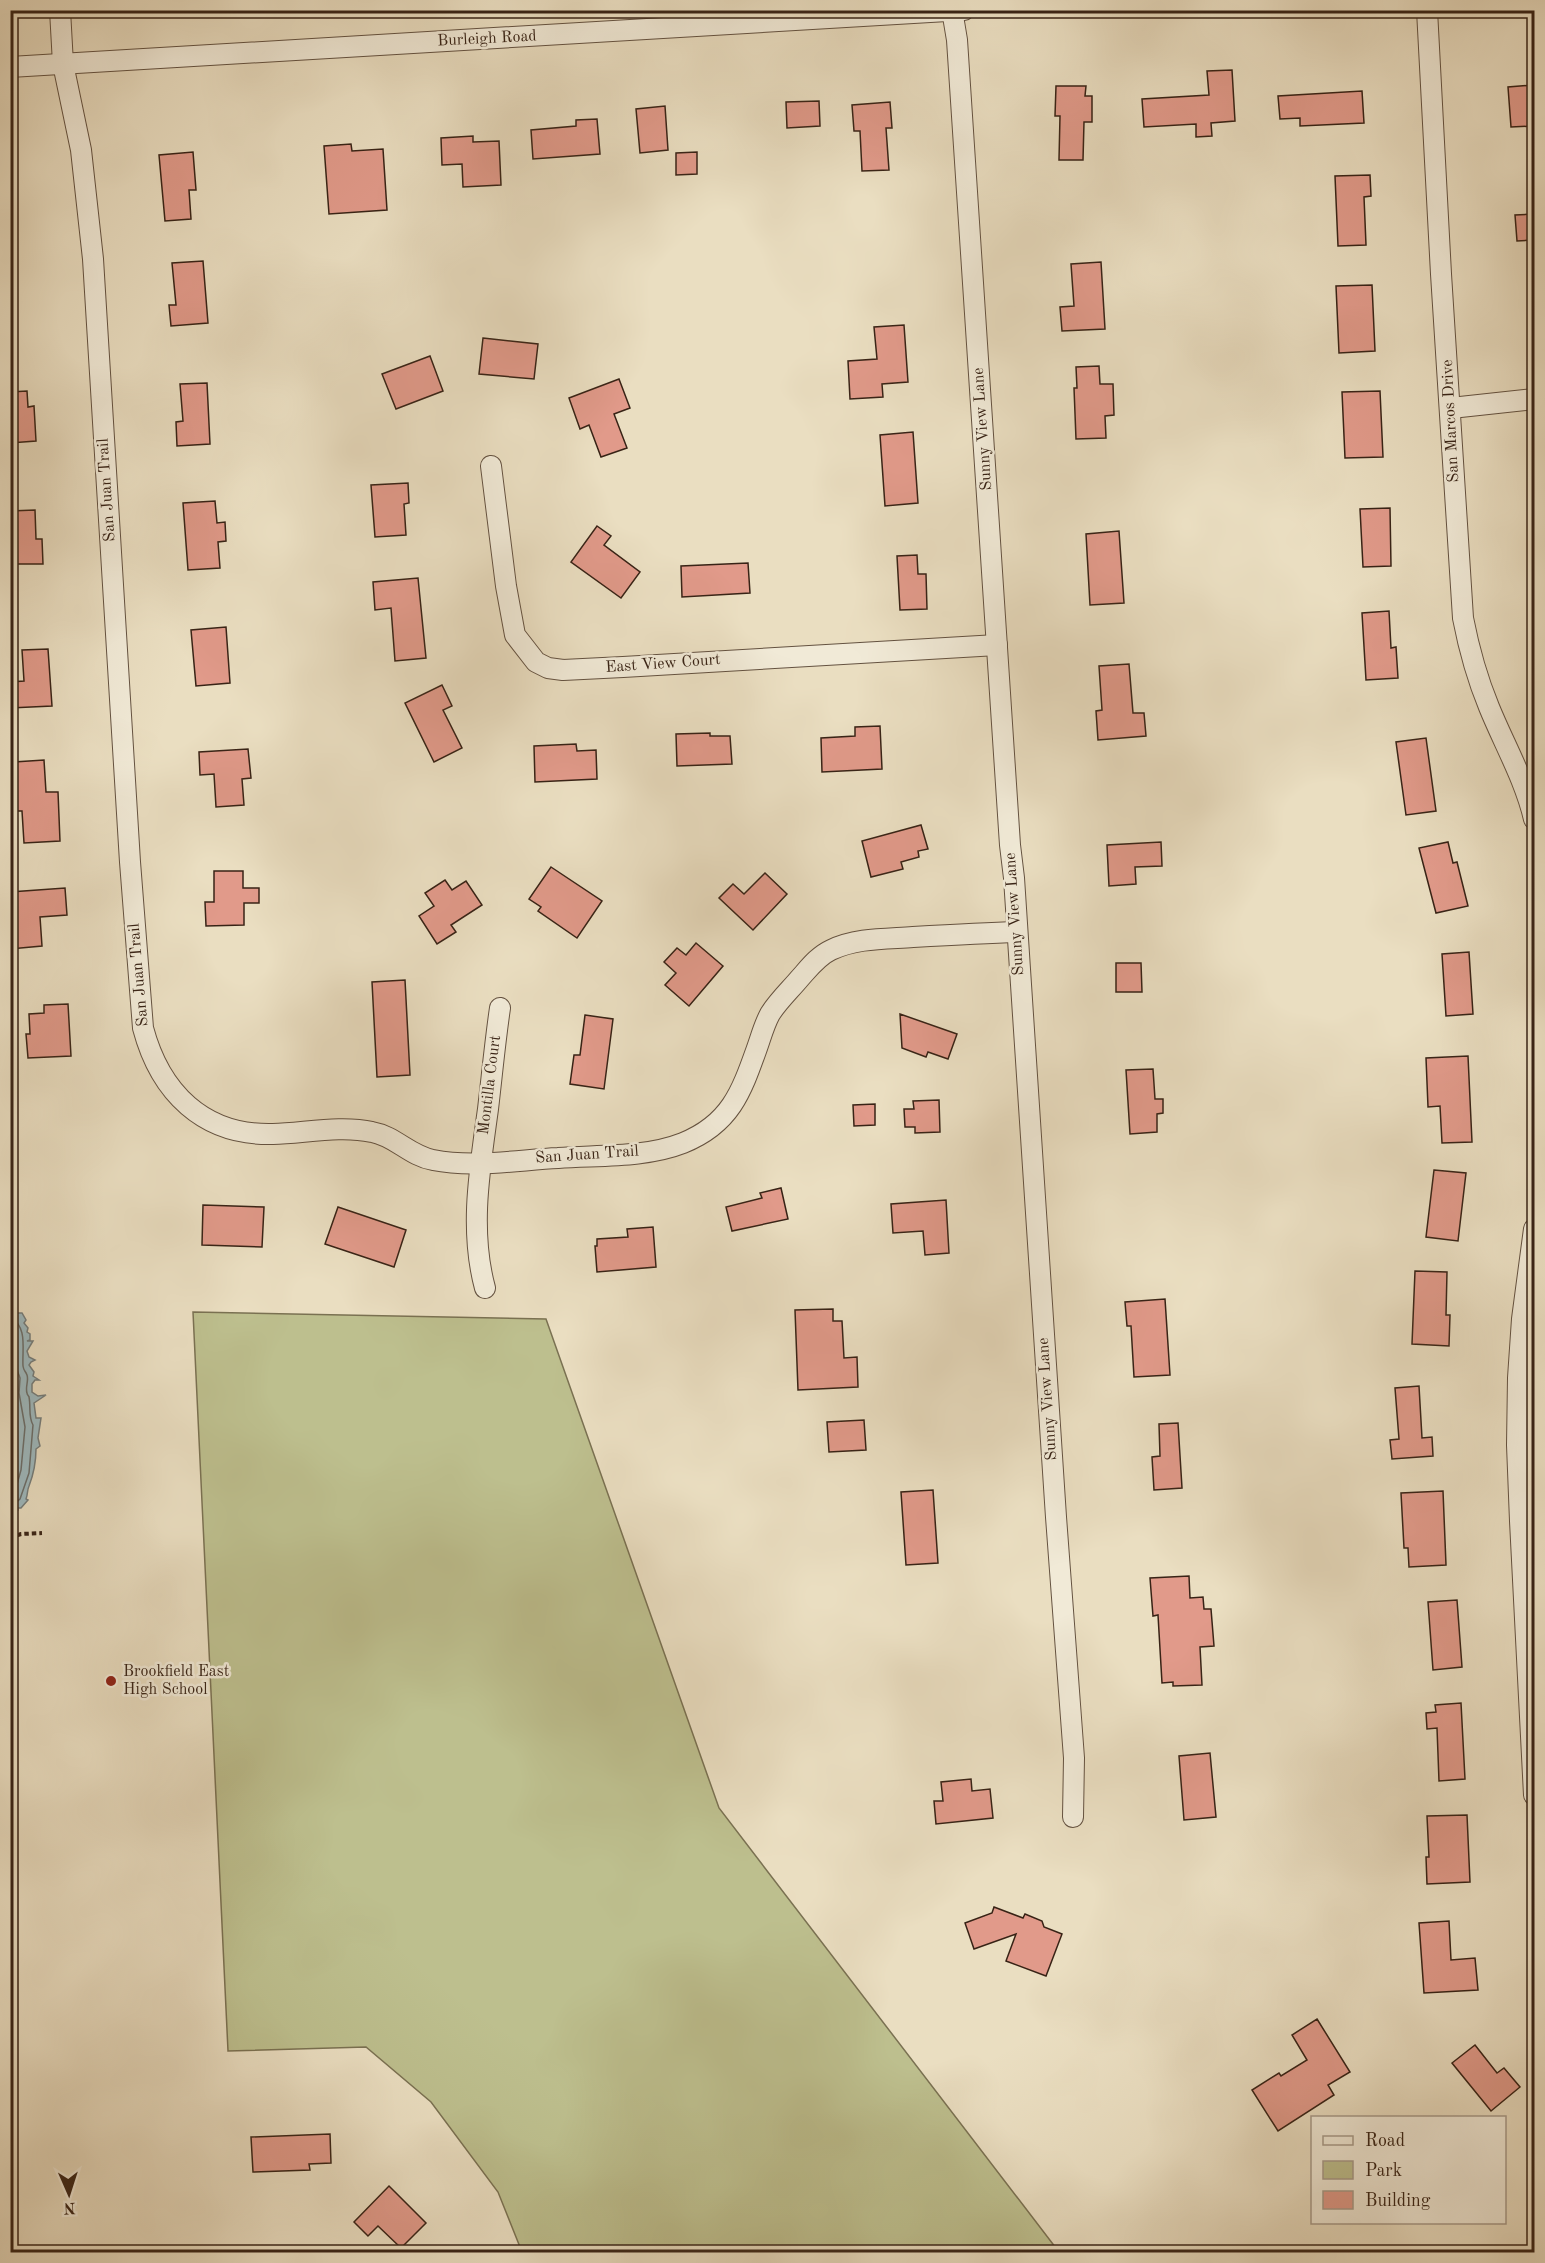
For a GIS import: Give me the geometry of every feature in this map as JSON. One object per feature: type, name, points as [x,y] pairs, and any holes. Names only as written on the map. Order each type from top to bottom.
[{"type":"street","name":"San Juan Trail","points":[[60,10],[63,64],[81,150],[92,249],[130,862],[143,1028],[147,1046],[170,1089],[205,1118],[247,1133],[358,1130],[383,1135],[432,1160],[481,1163],[636,1152],[682,1143],[712,1127],[735,1102],[743,1088],[770,1015],[777,1004],[818,959],[831,951],[859,941],[1017,932]]},
{"type":"street","name":"Burleigh Road","points":[[10,67],[964,10]]},
{"type":"street","name":"San Marcos Drive","points":[[1427,10],[1440,262],[1463,618],[1472,660],[1488,706],[1528,777],[1534,819]]},
{"type":"street","name":"Sunny View Lane","points":[[952,11],[958,52],[1074,1758],[1073,1817]]},
{"type":"street","points":[[1451,408],[1534,399]]},
{"type":"street","name":"East View Court","points":[[491,466],[506,586],[515,635],[536,662],[548,668],[563,670],[623,667],[997,645]]},
{"type":"street","name":"Montilla Court","points":[[485,1288],[477,1247],[477,1217],[481,1163],[500,1008]]},
{"type":"street","points":[[1534,1229],[1531,1280],[1522,1319],[1517,1444],[1534,1795]]},
{"type":"path","points":[[10,1538],[21,1534],[42,1533]]},
{"type":"green space","points":[[193,1312],[546,1319],[719,1808],[1059,2252],[522,2252],[498,2192],[431,2102],[366,2047],[228,2051]]},
{"type":"water","points":[[11,1279],[14,1282],[14,1288],[17,1286],[14,1310],[22,1313],[26,1320],[24,1323],[28,1328],[27,1332],[30,1334],[30,1340],[27,1341],[33,1341],[27,1351],[29,1357],[35,1360],[29,1365],[34,1372],[33,1376],[39,1380],[35,1380],[32,1384],[32,1392],[38,1396],[46,1395],[34,1403],[36,1418],[41,1418],[38,1438],[40,1446],[36,1449],[36,1459],[26,1499],[28,1500],[11,1514]]},
{"type":"building","points":[[1232,70],[1235,121],[1211,123],[1212,136],[1196,137],[1196,124],[1144,127],[1142,99],[1209,95],[1207,71]]},
{"type":"building","points":[[1534,85],[1534,126],[1511,127],[1508,87]]},
{"type":"building","points":[[1056,86],[1086,86],[1085,96],[1092,96],[1092,122],[1084,122],[1083,160],[1059,160],[1060,116],[1055,116]]},
{"type":"building","points":[[1362,91],[1364,123],[1300,126],[1300,118],[1280,119],[1278,96]]},
{"type":"building","points":[[819,101],[820,126],[787,128],[786,102]]},
{"type":"building","points":[[890,102],[892,128],[886,128],[889,170],[862,171],[860,131],[854,131],[852,105]]},
{"type":"building","points":[[665,106],[668,150],[640,153],[636,109]]},
{"type":"building","points":[[597,119],[600,154],[533,159],[531,130],[576,126],[576,120]]},
{"type":"building","points":[[473,136],[473,142],[499,141],[501,185],[463,187],[462,164],[442,165],[441,138]]},
{"type":"building","points":[[351,144],[352,151],[383,149],[387,210],[329,214],[324,146]]},
{"type":"building","points":[[193,152],[196,190],[189,190],[191,219],[165,221],[159,155]]},
{"type":"building","points":[[697,152],[697,174],[676,175],[676,153]]},
{"type":"building","points":[[1370,175],[1371,196],[1364,197],[1366,245],[1338,246],[1335,176]]},
{"type":"building","points":[[1534,214],[1534,240],[1517,241],[1515,215]]},
{"type":"building","points":[[203,261],[208,323],[171,326],[169,305],[176,305],[172,263]]},
{"type":"building","points":[[1101,262],[1105,329],[1062,331],[1060,307],[1074,306],[1071,264]]},
{"type":"building","points":[[1372,285],[1375,351],[1339,353],[1336,286]]},
{"type":"building","points":[[904,325],[908,382],[882,384],[883,397],[850,399],[848,361],[877,359],[874,327]]},
{"type":"building","points":[[483,338],[538,344],[534,379],[479,374]]},
{"type":"building","points":[[430,356],[443,391],[396,409],[382,374]]},
{"type":"building","points":[[1099,366],[1100,384],[1113,384],[1114,415],[1105,416],[1106,438],[1076,439],[1074,388],[1077,388],[1076,367]]},
{"type":"building","points":[[619,379],[630,408],[614,414],[627,448],[601,457],[589,425],[580,429],[569,398]]},
{"type":"building","points":[[207,383],[210,444],[177,446],[176,422],[183,421],[180,384]]},
{"type":"building","points":[[27,391],[28,407],[34,406],[36,441],[10,443],[10,392]]},
{"type":"building","points":[[1380,391],[1383,457],[1345,458],[1342,392]]},
{"type":"building","points":[[913,432],[918,503],[885,506],[880,435]]},
{"type":"building","points":[[408,483],[409,503],[404,504],[406,535],[375,537],[371,485]]},
{"type":"building","points":[[215,501],[217,523],[225,522],[226,541],[218,542],[220,568],[188,570],[183,503]]},
{"type":"building","points":[[1390,508],[1391,566],[1363,567],[1360,509]]},
{"type":"building","points":[[35,510],[36,539],[42,539],[43,564],[14,564],[14,556],[10,556],[10,511]]},
{"type":"building","points":[[597,526],[611,536],[604,545],[640,572],[621,598],[571,562]]},
{"type":"building","points":[[1119,531],[1124,603],[1090,605],[1086,534]]},
{"type":"building","points":[[917,555],[918,574],[926,574],[927,609],[900,610],[897,556]]},
{"type":"building","points":[[748,563],[750,593],[682,597],[681,566]]},
{"type":"building","points":[[418,578],[426,658],[395,661],[391,608],[375,610],[373,582]]},
{"type":"building","points":[[1389,611],[1391,648],[1396,647],[1398,678],[1366,680],[1362,613]]},
{"type":"building","points":[[226,627],[230,683],[196,686],[191,630]]},
{"type":"building","points":[[48,649],[52,706],[10,708],[10,682],[24,681],[22,650]]},
{"type":"building","points":[[1129,664],[1133,713],[1144,713],[1146,736],[1098,740],[1096,711],[1102,710],[1099,666]]},
{"type":"building","points":[[442,685],[452,706],[443,710],[462,748],[434,762],[405,703]]},
{"type":"building","points":[[880,726],[882,769],[822,772],[821,738],[855,736],[855,727]]},
{"type":"building","points":[[710,733],[710,736],[730,736],[732,764],[677,766],[676,734]]},
{"type":"building","points":[[1426,738],[1436,811],[1406,815],[1396,742]]},
{"type":"building","points":[[576,744],[577,751],[596,750],[597,779],[535,782],[534,746]]},
{"type":"building","points":[[248,749],[251,778],[242,779],[244,805],[216,807],[214,774],[200,775],[199,752]]},
{"type":"building","points":[[44,760],[46,792],[58,792],[60,841],[24,843],[22,811],[10,811],[10,795],[16,794],[14,762]]},
{"type":"building","points":[[921,825],[928,849],[918,851],[919,857],[901,862],[903,869],[871,877],[862,841]]},
{"type":"building","points":[[1161,842],[1162,866],[1135,867],[1136,884],[1109,886],[1107,845]]},
{"type":"building","points":[[1448,842],[1453,863],[1457,862],[1468,906],[1436,913],[1419,848]]},
{"type":"building","points":[[551,867],[602,901],[577,938],[538,911],[541,907],[529,899]]},
{"type":"building","points":[[214,871],[243,871],[243,888],[259,888],[259,903],[244,903],[244,925],[206,926],[205,902],[214,902]]},
{"type":"building","points":[[765,873],[787,894],[753,930],[719,898],[733,884],[744,894]]},
{"type":"building","points":[[445,880],[452,890],[466,881],[482,905],[451,925],[456,932],[437,944],[419,916],[434,906],[425,893]]},
{"type":"building","points":[[65,888],[67,915],[40,917],[42,946],[10,949],[10,892]]},
{"type":"building","points":[[696,943],[723,966],[689,1006],[665,985],[676,973],[664,962],[677,948],[686,955]]},
{"type":"building","points":[[1469,952],[1473,1014],[1446,1016],[1442,954]]},
{"type":"building","points":[[1116,963],[1141,963],[1142,992],[1116,992]]},
{"type":"building","points":[[405,980],[410,1075],[377,1077],[372,982]]},
{"type":"building","points":[[68,1004],[71,1056],[28,1058],[26,1034],[30,1034],[29,1014],[44,1013],[44,1005]]},
{"type":"building","points":[[900,1014],[957,1034],[948,1059],[928,1052],[926,1057],[902,1048]]},
{"type":"building","points":[[585,1015],[613,1019],[604,1089],[570,1084],[574,1055],[580,1055]]},
{"type":"building","points":[[1468,1056],[1472,1142],[1442,1143],[1440,1106],[1428,1107],[1426,1058]]},
{"type":"building","points":[[1153,1069],[1155,1099],[1163,1099],[1163,1113],[1157,1114],[1157,1132],[1130,1134],[1126,1070]]},
{"type":"building","points":[[939,1100],[940,1132],[915,1133],[915,1127],[905,1127],[904,1109],[914,1109],[913,1101]]},
{"type":"building","points":[[875,1104],[875,1125],[854,1126],[853,1105]]},
{"type":"building","points":[[1434,1170],[1466,1173],[1458,1241],[1426,1237]]},
{"type":"building","points":[[781,1188],[788,1219],[732,1231],[726,1207],[762,1198],[760,1193]]},
{"type":"building","points":[[946,1200],[949,1253],[925,1255],[923,1231],[893,1233],[891,1204]]},
{"type":"building","points":[[203,1205],[264,1207],[262,1247],[202,1245]]},
{"type":"building","points":[[338,1207],[406,1230],[394,1267],[325,1244]]},
{"type":"building","points":[[653,1227],[656,1267],[597,1272],[595,1246],[597,1246],[597,1239],[628,1237],[627,1229]]},
{"type":"building","points":[[1415,1271],[1447,1272],[1446,1315],[1450,1315],[1449,1346],[1412,1344]]},
{"type":"building","points":[[1165,1299],[1170,1375],[1134,1377],[1131,1326],[1127,1326],[1125,1302]]},
{"type":"building","points":[[833,1309],[833,1321],[842,1321],[844,1358],[857,1357],[858,1387],[798,1390],[795,1310]]},
{"type":"building","points":[[1419,1386],[1422,1438],[1432,1437],[1433,1456],[1392,1459],[1390,1440],[1399,1439],[1395,1388]]},
{"type":"building","points":[[864,1420],[866,1450],[829,1452],[827,1422]]},
{"type":"building","points":[[1178,1423],[1182,1488],[1154,1490],[1152,1457],[1160,1456],[1159,1424]]},
{"type":"building","points":[[933,1490],[938,1563],[906,1565],[901,1492]]},
{"type":"building","points":[[1443,1491],[1446,1565],[1409,1567],[1408,1548],[1404,1548],[1401,1493]]},
{"type":"building","points":[[1189,1576],[1190,1598],[1203,1597],[1204,1609],[1211,1609],[1214,1646],[1200,1647],[1202,1685],[1173,1686],[1173,1682],[1162,1683],[1158,1615],[1153,1616],[1150,1578]]},
{"type":"building","points":[[1457,1600],[1462,1667],[1433,1670],[1428,1602]]},
{"type":"building","points":[[1461,1703],[1465,1779],[1439,1781],[1437,1728],[1427,1729],[1426,1713],[1436,1712],[1435,1705]]},
{"type":"building","points":[[1210,1753],[1216,1817],[1184,1820],[1179,1756]]},
{"type":"building","points":[[971,1779],[972,1791],[990,1789],[993,1818],[936,1824],[934,1801],[943,1801],[941,1782]]},
{"type":"building","points":[[1467,1815],[1470,1882],[1427,1884],[1426,1857],[1429,1857],[1427,1816]]},
{"type":"building","points":[[994,1907],[1023,1918],[1025,1914],[1042,1921],[1044,1927],[1062,1934],[1046,1976],[1006,1961],[1016,1934],[974,1949],[965,1923],[992,1913]]},
{"type":"building","points":[[1449,1921],[1451,1960],[1475,1958],[1478,1990],[1424,1993],[1419,1923]]},
{"type":"building","points":[[1317,2019],[1350,2072],[1328,2085],[1334,2095],[1278,2131],[1252,2090],[1279,2073],[1281,2076],[1307,2060],[1292,2035]]},
{"type":"building","points":[[1475,2045],[1497,2073],[1504,2068],[1520,2087],[1491,2111],[1452,2063]]},
{"type":"building","points":[[330,2134],[331,2163],[309,2164],[310,2170],[253,2172],[251,2137]]},
{"type":"building","points":[[389,2186],[426,2223],[401,2248],[378,2226],[368,2236],[354,2222]]},
{"type":"place","name":"Brookfield East High School","points":[[111,1681]]}]
